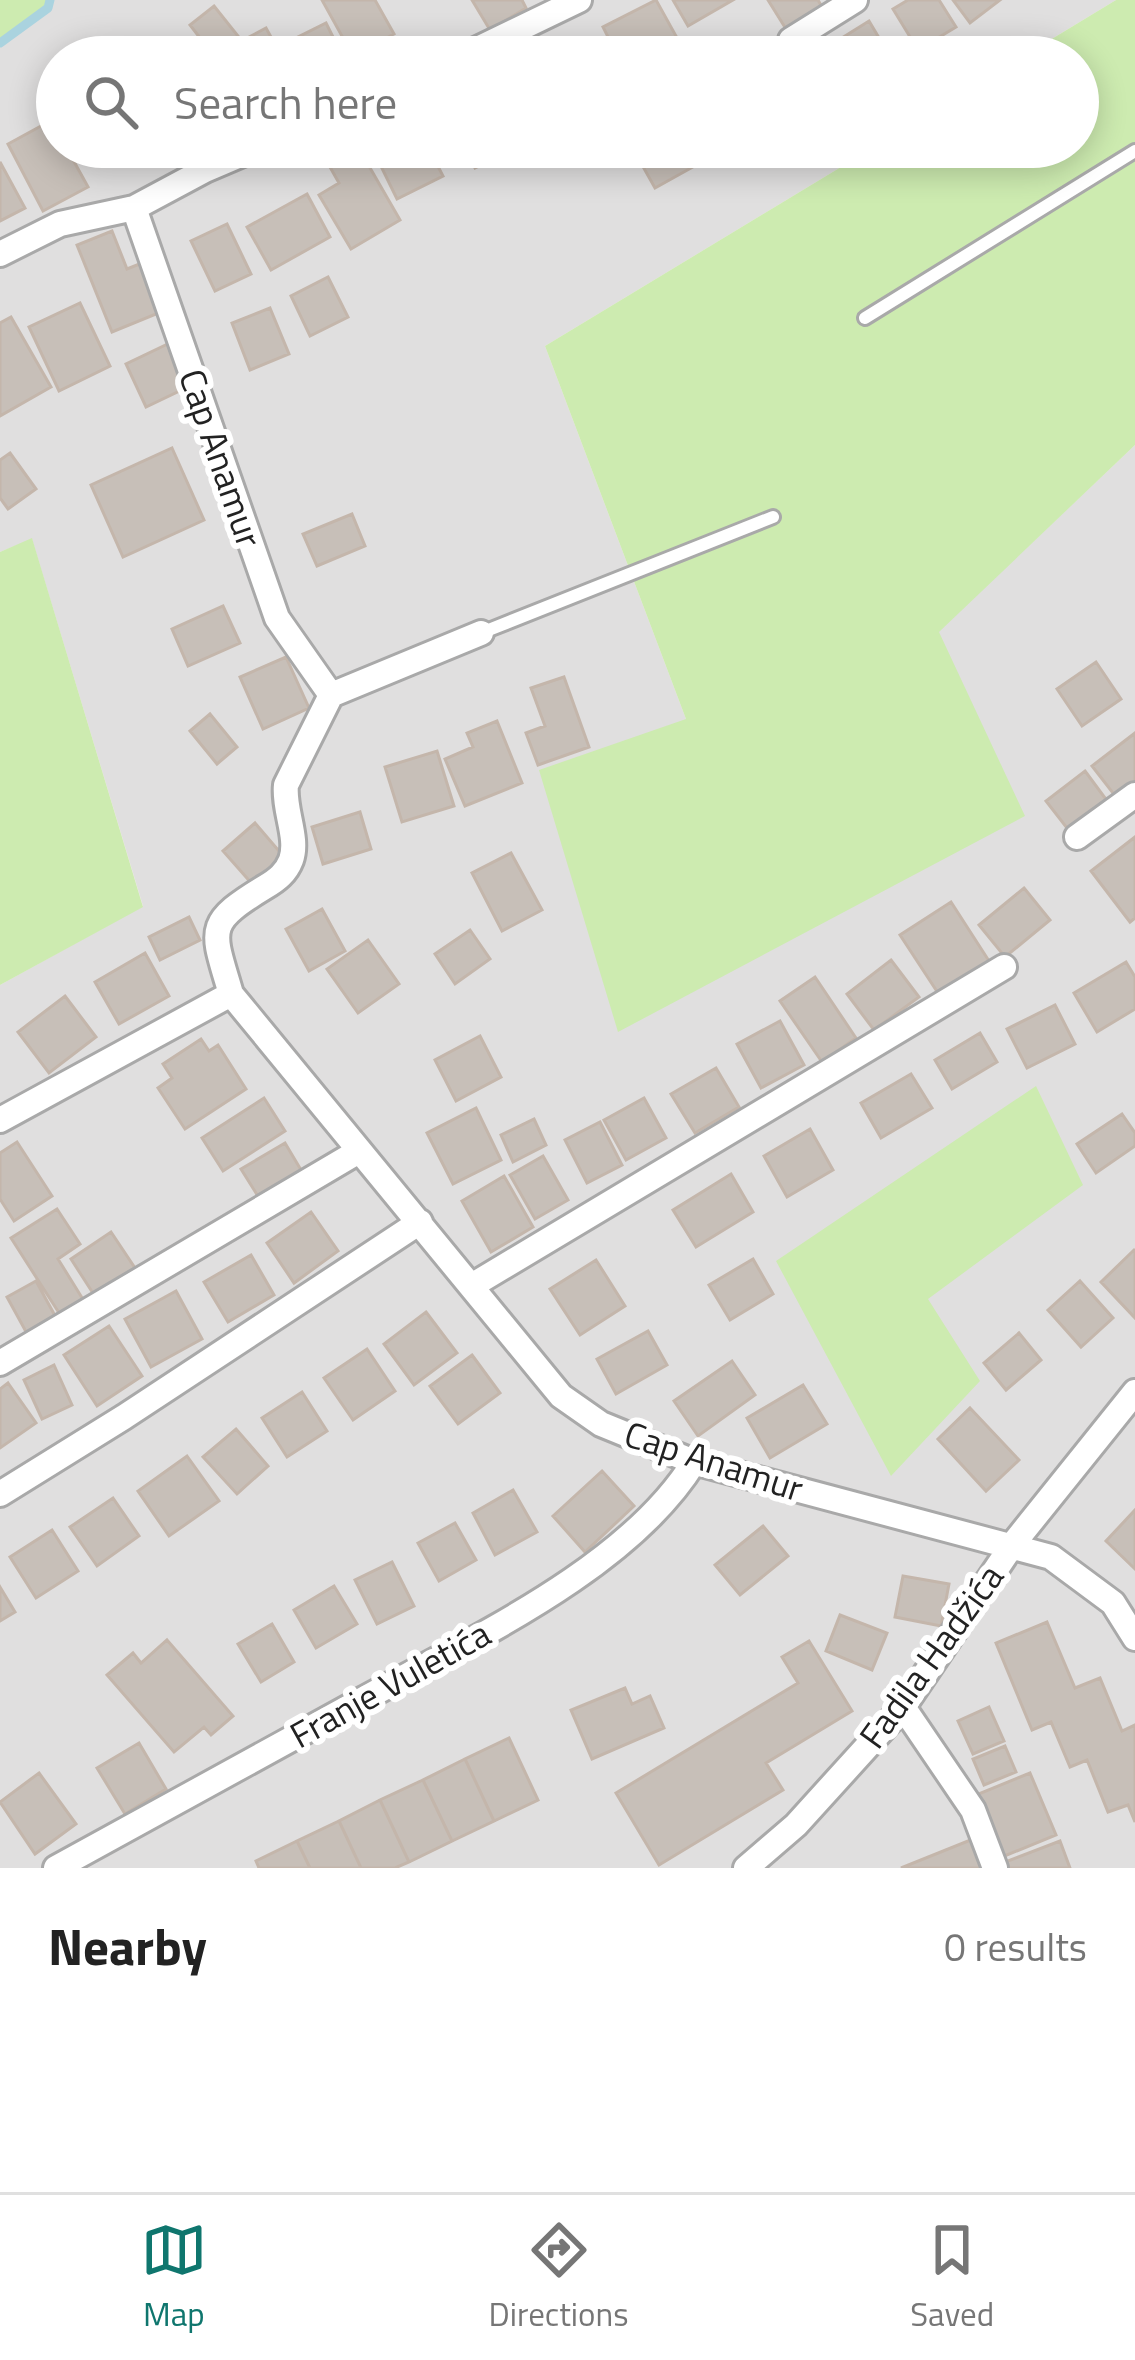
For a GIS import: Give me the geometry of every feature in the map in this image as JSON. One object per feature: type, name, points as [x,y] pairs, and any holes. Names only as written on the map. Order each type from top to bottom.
[{"type":"street","points":[[504,36],[579,0]]},
{"type":"street","points":[[797,36],[855,0]]},
{"type":"street","points":[[0,254],[60,224],[134,208],[210,168]]},
{"type":"street","name":"Cap Anamur","points":[[134,208],[277,618],[331,695],[286,785],[293,852],[289,866],[280,878],[229,910],[217,928],[218,951],[231,994],[561,1396],[579,1410],[601,1424],[694,1462],[1051,1557],[1113,1604],[1135,1638]]},
{"type":"street","points":[[331,695],[481,633]]},
{"type":"street","points":[[1077,837],[1135,795]]},
{"type":"street","points":[[472,1285],[1004,967]]},
{"type":"street","points":[[0,1120],[231,994]]},
{"type":"street","points":[[0,1364],[359,1151]]},
{"type":"street","points":[[0,1494],[124,1418],[420,1222]]},
{"type":"street","name":"Fadila Hadžića","points":[[746,1868],[796,1825],[903,1707],[1013,1544],[1135,1392]]},
{"type":"street","name":"Franje Vuletića","points":[[56,1868],[506,1620],[614,1548],[659,1510],[694,1462]]},
{"type":"street","points":[[903,1707],[973,1810],[995,1868]]},
{"type":"lane","points":[[865,318],[1135,151]]},
{"type":"lane","points":[[481,633],[773,517]]},
{"type":"shaded area","points":[[0,0],[1116,0],[1057,36],[36,36],[36,168],[839,168],[545,346],[686,719],[939,631],[1135,445],[1135,1868],[0,1868],[0,985],[143,906],[32,539],[0,552]]},
{"type":"green space","points":[[0,0],[50,0],[48,8],[0,43]]},
{"type":"green space","points":[[1116,0],[1135,0],[1135,445],[939,632],[1025,816],[618,1032],[539,770],[686,719],[545,346],[839,168],[1099,168],[1099,36],[1057,36]]},
{"type":"green space","points":[[32,538],[143,907],[0,985],[0,552]]},
{"type":"green space","points":[[1036,1086],[1083,1185],[928,1299],[980,1381],[891,1476],[776,1261]]},
{"type":"building","points":[[322,0],[375,0],[394,34],[390,36],[342,36]]},
{"type":"building","points":[[472,0],[522,0],[526,8],[490,30]]},
{"type":"building","points":[[656,0],[676,36],[608,36],[603,27]]},
{"type":"building","points":[[673,0],[733,0],[688,26]]},
{"type":"building","points":[[768,0],[818,0],[822,7],[786,29]]},
{"type":"building","points":[[908,0],[939,0],[956,27],[941,36],[909,36],[893,9]]},
{"type":"building","points":[[953,0],[1000,0],[970,23]]},
{"type":"building","points":[[214,6],[238,36],[199,36],[190,25]]},
{"type":"building","points":[[869,21],[878,36],[845,36]]},
{"type":"building","points":[[326,23],[332,36],[300,36]]},
{"type":"building","points":[[36,129],[36,168],[78,168],[88,187],[43,211],[8,144]]},
{"type":"building","points":[[0,162],[25,208],[0,221]]},
{"type":"building","points":[[331,168],[370,168],[400,220],[351,249],[319,195],[339,183]]},
{"type":"building","points":[[382,168],[439,168],[443,176],[397,199]]},
{"type":"building","points":[[644,168],[691,168],[655,188]]},
{"type":"building","points":[[307,194],[330,237],[271,270],[247,227]]},
{"type":"building","points":[[227,224],[251,274],[215,291],[191,241]]},
{"type":"building","points":[[112,231],[127,269],[147,261],[166,310],[112,332],[77,245]]},
{"type":"building","points":[[328,277],[348,317],[310,336],[291,296]]},
{"type":"building","points":[[80,303],[110,366],[59,391],[29,327]]},
{"type":"building","points":[[270,308],[289,354],[250,370],[232,323]]},
{"type":"building","points":[[11,317],[51,387],[0,416],[0,323]]},
{"type":"building","points":[[174,341],[194,384],[146,407],[126,364]]},
{"type":"building","points":[[172,448],[204,520],[123,557],[91,485]]},
{"type":"building","points":[[10,453],[36,489],[8,509],[0,498],[0,460]]},
{"type":"building","points":[[352,514],[365,546],[317,566],[303,534]]},
{"type":"building","points":[[223,606],[240,643],[188,666],[172,629]]},
{"type":"building","points":[[286,657],[309,708],[263,729],[240,677]]},
{"type":"building","points":[[1096,662],[1121,699],[1082,726],[1057,689]]},
{"type":"building","points":[[564,677],[589,747],[538,765],[526,733],[545,726],[531,688]]},
{"type":"building","points":[[210,714],[237,747],[217,764],[190,731]]},
{"type":"building","points":[[497,721],[522,783],[465,806],[445,759],[473,747],[467,733]]},
{"type":"building","points":[[1135,733],[1135,782],[1116,797],[1092,766]]},
{"type":"building","points":[[437,751],[454,806],[402,822],[385,767]]},
{"type":"building","points":[[1085,771],[1108,802],[1070,832],[1046,801]]},
{"type":"building","points":[[360,812],[371,849],[323,864],[312,827]]},
{"type":"building","points":[[255,823],[285,858],[254,886],[223,851]]},
{"type":"building","points":[[1135,837],[1135,918],[1130,922],[1091,871]]},
{"type":"building","points":[[511,853],[542,910],[502,931],[472,873]]},
{"type":"building","points":[[1024,888],[1050,920],[1005,957],[979,925]]},
{"type":"building","points":[[951,902],[989,961],[938,993],[900,935]]},
{"type":"building","points":[[322,909],[345,951],[309,971],[286,929]]},
{"type":"building","points":[[189,917],[200,940],[160,960],[149,937]]},
{"type":"building","points":[[470,930],[490,959],[455,984],[435,954]]},
{"type":"building","points":[[368,940],[399,984],[358,1013],[327,969]]},
{"type":"building","points":[[145,953],[169,996],[119,1024],[95,982]]},
{"type":"building","points":[[891,960],[919,997],[874,1030],[847,994]]},
{"type":"building","points":[[1126,962],[1135,977],[1135,1009],[1097,1032],[1074,993]]},
{"type":"building","points":[[815,977],[856,1038],[822,1062],[780,1001]]},
{"type":"building","points":[[65,996],[96,1037],[49,1073],[18,1032]]},
{"type":"building","points":[[1055,1005],[1075,1044],[1027,1068],[1007,1029]]},
{"type":"building","points":[[780,1021],[804,1065],[761,1088],[737,1044]]},
{"type":"building","points":[[980,1033],[997,1062],[952,1089],[935,1060]]},
{"type":"building","points":[[480,1036],[501,1077],[456,1101],[435,1060]]},
{"type":"building","points":[[201,1039],[209,1051],[218,1045],[246,1089],[185,1129],[158,1088],[172,1078],[163,1064]]},
{"type":"building","points":[[716,1068],[739,1107],[695,1133],[671,1094]]},
{"type":"building","points":[[911,1074],[932,1108],[881,1138],[861,1103]]},
{"type":"building","points":[[264,1098],[285,1131],[223,1171],[202,1138]]},
{"type":"building","points":[[644,1098],[666,1138],[626,1160],[604,1120]]},
{"type":"building","points":[[476,1108],[501,1160],[453,1184],[427,1133]]},
{"type":"building","points":[[1122,1114],[1135,1133],[1135,1146],[1096,1173],[1077,1144]]},
{"type":"building","points":[[534,1119],[546,1145],[513,1162],[501,1135]]},
{"type":"building","points":[[600,1122],[622,1165],[587,1183],[565,1140]]},
{"type":"building","points":[[810,1129],[833,1170],[787,1197],[764,1156]]},
{"type":"building","points":[[17,1142],[52,1196],[14,1221],[0,1199],[0,1153]]},
{"type":"building","points":[[285,1143],[304,1175],[261,1201],[241,1169]]},
{"type":"building","points":[[543,1156],[568,1200],[535,1219],[510,1175]]},
{"type":"building","points":[[731,1174],[753,1212],[696,1247],[673,1210]]},
{"type":"building","points":[[504,1176],[533,1227],[491,1252],[462,1201]]},
{"type":"building","points":[[57,1209],[80,1244],[58,1259],[84,1301],[61,1316],[11,1238]]},
{"type":"building","points":[[311,1212],[338,1251],[294,1283],[267,1243]]},
{"type":"building","points":[[111,1232],[139,1274],[98,1301],[71,1259]]},
{"type":"building","points":[[1135,1251],[1135,1318],[1101,1282]]},
{"type":"building","points":[[251,1255],[274,1295],[228,1322],[204,1282]]},
{"type":"building","points":[[753,1259],[773,1294],[730,1320],[709,1285]]},
{"type":"building","points":[[596,1260],[625,1306],[580,1335],[550,1289]]},
{"type":"building","points":[[36,1281],[59,1323],[30,1339],[7,1297]]},
{"type":"building","points":[[1080,1281],[1113,1318],[1081,1347],[1048,1310]]},
{"type":"building","points":[[176,1291],[202,1339],[151,1367],[125,1319]]},
{"type":"building","points":[[426,1312],[457,1353],[414,1385],[384,1344]]},
{"type":"building","points":[[109,1326],[142,1376],[97,1406],[64,1355]]},
{"type":"building","points":[[648,1331],[667,1365],[616,1394],[597,1359]]},
{"type":"building","points":[[1019,1333],[1041,1360],[1006,1390],[984,1363]]},
{"type":"building","points":[[367,1349],[395,1391],[353,1420],[324,1378]]},
{"type":"building","points":[[472,1355],[500,1393],[458,1424],[430,1386]]},
{"type":"building","points":[[732,1361],[755,1395],[698,1436],[674,1401]]},
{"type":"building","points":[[54,1365],[72,1405],[42,1419],[24,1380]]},
{"type":"building","points":[[8,1383],[36,1423],[0,1448],[0,1389]]},
{"type":"building","points":[[803,1385],[827,1424],[770,1458],[747,1418]]},
{"type":"building","points":[[302,1392],[327,1431],[287,1457],[262,1418]]},
{"type":"building","points":[[970,1408],[1019,1460],[986,1491],[938,1439]]},
{"type":"building","points":[[236,1429],[268,1466],[237,1494],[203,1457]]},
{"type":"building","points":[[187,1456],[219,1501],[169,1536],[138,1491]]},
{"type":"building","points":[[602,1471],[634,1506],[585,1552],[553,1516]]},
{"type":"building","points":[[513,1490],[537,1532],[495,1555],[473,1513]]},
{"type":"building","points":[[113,1498],[139,1536],[97,1566],[70,1527]]},
{"type":"building","points":[[1135,1510],[1135,1569],[1106,1541]]},
{"type":"building","points":[[455,1523],[476,1560],[439,1581],[418,1543]]},
{"type":"building","points":[[763,1526],[788,1556],[740,1595],[715,1565]]},
{"type":"building","points":[[52,1530],[78,1571],[36,1598],[10,1557]]},
{"type":"building","points":[[392,1562],[414,1606],[377,1624],[355,1580]]},
{"type":"building","points":[[903,1576],[949,1584],[941,1626],[895,1617]]},
{"type":"building","points":[[334,1586],[357,1624],[316,1648],[294,1610]]},
{"type":"building","points":[[0,1587],[15,1612],[0,1621]]},
{"type":"building","points":[[840,1615],[887,1633],[872,1670],[826,1651]]},
{"type":"building","points":[[1047,1622],[1075,1688],[1100,1678],[1122,1731],[1135,1725],[1135,1822],[1128,1805],[1108,1812],[1087,1760],[1070,1767],[1051,1722],[1032,1730],[996,1643]]},
{"type":"building","points":[[272,1624],[294,1662],[261,1682],[238,1644]]},
{"type":"building","points":[[167,1640],[233,1716],[211,1735],[204,1727],[174,1752],[107,1675],[133,1653],[141,1663]]},
{"type":"building","points":[[809,1641],[852,1711],[766,1763],[783,1790],[659,1865],[616,1793],[798,1683],[782,1657]]},
{"type":"building","points":[[625,1688],[632,1704],[650,1696],[664,1728],[592,1759],[571,1710]]},
{"type":"building","points":[[989,1707],[1004,1741],[973,1754],[958,1721]]},
{"type":"building","points":[[509,1738],[538,1800],[494,1821],[465,1759]]},
{"type":"building","points":[[139,1743],[166,1789],[125,1814],[97,1768]]},
{"type":"building","points":[[1005,1746],[1016,1772],[984,1785],[973,1759]]},
{"type":"building","points":[[465,1759],[494,1821],[452,1841],[423,1780]]},
{"type":"building","points":[[39,1773],[76,1824],[35,1854],[0,1802]]},
{"type":"building","points":[[1030,1773],[1056,1835],[1002,1857],[976,1795]]},
{"type":"building","points":[[423,1780],[452,1841],[409,1862],[380,1800]]},
{"type":"building","points":[[380,1800],[409,1862],[395,1868],[361,1868],[339,1821]]},
{"type":"building","points":[[339,1821],[361,1868],[310,1868],[297,1841]]},
{"type":"building","points":[[978,1837],[991,1868],[901,1868]]},
{"type":"building","points":[[297,1841],[310,1868],[259,1868],[256,1861]]},
{"type":"building","points":[[1060,1841],[1070,1868],[1002,1868],[1000,1864]]},
{"type":"waterway","points":[[0,43],[48,8],[50,0]]}]
